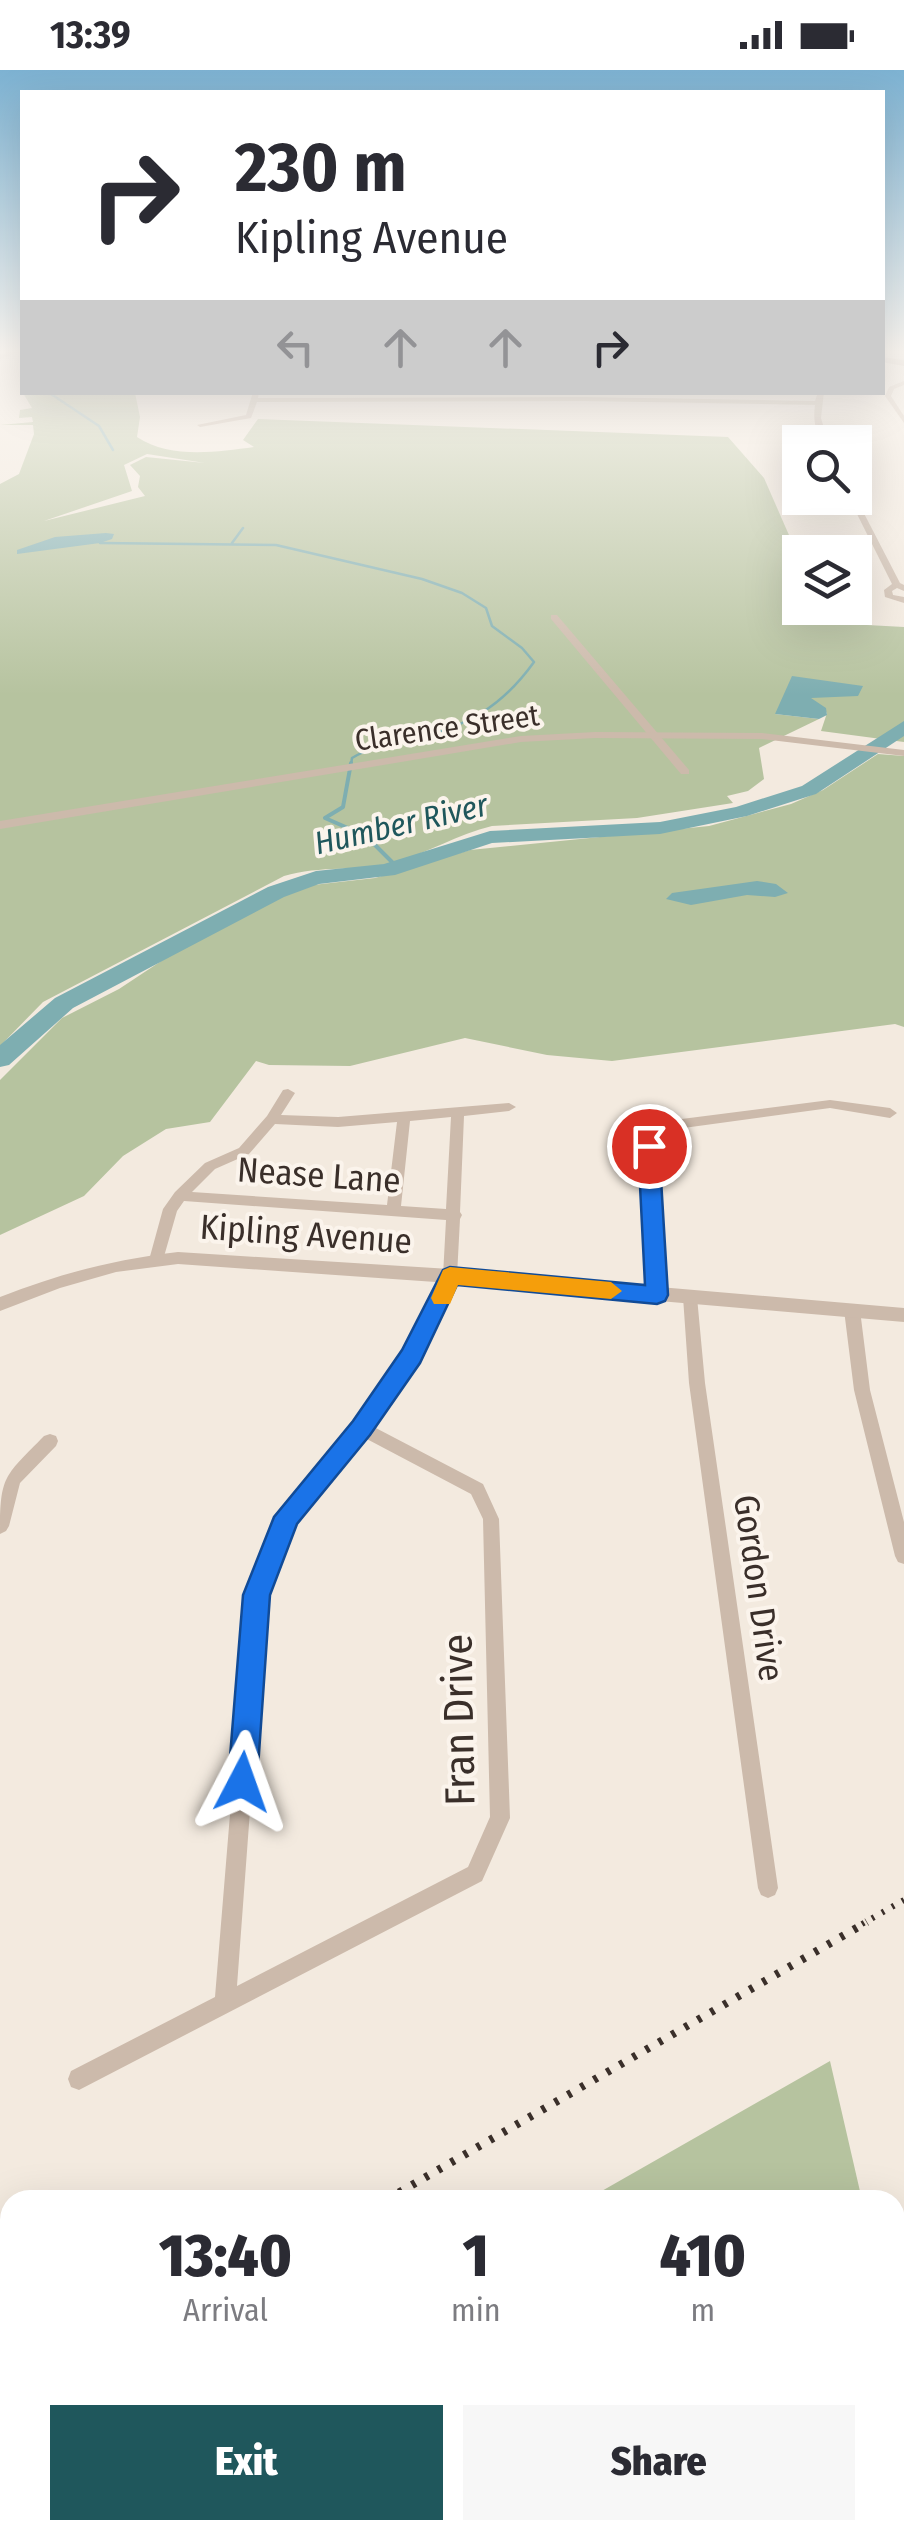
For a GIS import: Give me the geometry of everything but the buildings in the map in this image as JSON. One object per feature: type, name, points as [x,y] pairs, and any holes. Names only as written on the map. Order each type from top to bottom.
[{"type":"street","points":[[862,515],[901,587],[888,590],[889,597],[904,600]]},
{"type":"street","points":[[554,617],[685,772]]},
{"type":"street","name":"Clarence Street","points":[[0,825],[480,744],[595,735],[762,736],[898,752]]},
{"type":"street","points":[[156,1260],[162,1226],[180,1196],[210,1166],[244,1151],[272,1119],[288,1092]]},
{"type":"street","points":[[657,1295],[649,1146],[654,1132],[666,1126],[830,1104],[890,1112]]},
{"type":"street","points":[[272,1119],[338,1122],[509,1107]]},
{"type":"street","points":[[225,2005],[256,1595],[286,1517],[361,1428],[411,1356],[450,1276],[458,1112]]},
{"type":"street","points":[[393,1210],[404,1117]]},
{"type":"street","name":"Nease Lane","points":[[180,1196],[455,1215]]},
{"type":"street","name":"Kipling Avenue","points":[[0,1304],[56,1282],[156,1260],[216,1258],[904,1315]]},
{"type":"street","name":"Gordon Drive","points":[[690,1297],[697,1383],[768,1888]]},
{"type":"street","points":[[852,1310],[862,1390],[904,1556]]},
{"type":"street","name":"Fran Drive","points":[[79,2079],[474,1874],[500,1818],[491,1519],[477,1489],[361,1428]]},
{"type":"street","points":[[0,1526],[13,1478],[50,1442]]},
{"type":"green space","points":[[23,464],[126,464],[132,491],[44,521],[145,496],[138,487],[140,476],[131,464],[752,464],[764,478],[789,535],[782,535],[782,625],[904,627],[904,742],[821,731],[827,713],[810,698],[837,683],[775,714],[819,719],[759,748],[764,779],[748,791],[727,796],[733,803],[637,818],[492,826],[395,862],[284,876],[43,1002],[0,1046],[0,484],[19,474]]},
{"type":"green space","points":[[878,754],[904,756],[904,1027],[895,1024],[612,1061],[547,1055],[465,1038],[350,1066],[269,1065],[256,1061],[210,1122],[166,1129],[123,1156],[84,1196],[0,1235],[0,1080],[62,1018],[119,989],[190,942],[295,887],[375,878],[470,850],[709,826],[791,804],[823,790]]},
{"type":"green space","points":[[830,2061],[860,2190],[604,2190]]},
{"type":"water","points":[[114,534],[112,539],[17,554],[17,550],[55,537]]},
{"type":"water","points":[[792,676],[863,686],[858,696],[811,698],[826,708],[827,715],[819,719],[775,714]]},
{"type":"water","points":[[757,881],[776,884],[788,893],[775,897],[747,895],[691,905],[666,899],[672,893]]},
{"type":"waterway","points":[[232,543],[243,528]]},
{"type":"waterway","points":[[100,543],[276,545],[422,579],[462,593],[486,608],[492,626],[534,662],[509,692],[481,713],[431,734],[366,751],[352,758],[351,765]]},
{"type":"waterway","name":"Humber River","points":[[0,1059],[64,1003],[276,892],[316,878],[387,870],[490,837],[660,828],[740,812],[809,790],[904,727]]},
{"type":"waterway","points":[[351,763],[343,807],[325,818],[366,836],[397,867]]},
{"type":"railway","points":[[862,1924],[904,1900]]},
{"type":"railway","points":[[403,2190],[867,1922]]},
{"type":"slow traffic","points":[[442,1298],[450,1276],[611,1291]]},
{"type":"route","points":[[242,1782],[256,1595],[286,1517],[361,1428],[411,1356],[450,1276],[657,1295],[649,1146]]}]
